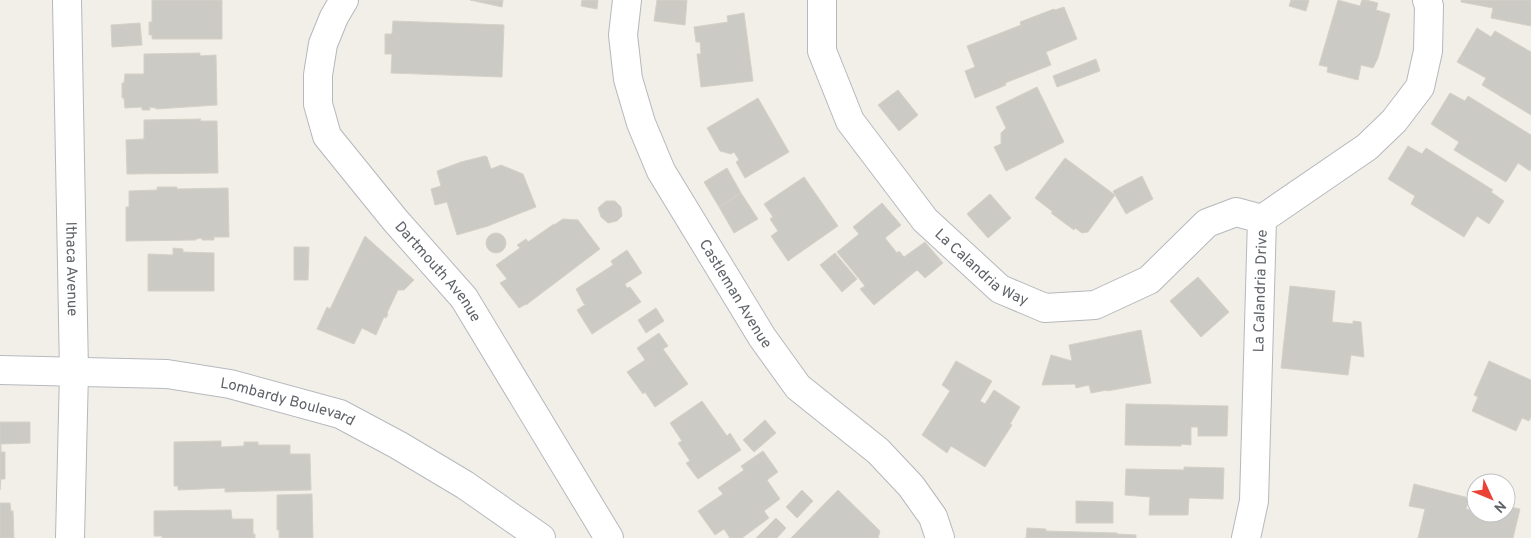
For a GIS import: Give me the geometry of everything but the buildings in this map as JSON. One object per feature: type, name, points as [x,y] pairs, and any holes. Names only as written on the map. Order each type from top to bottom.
[{"type":"street","name":"Ithaca Avenue","points":[[67,0],[74,372],[70,538]]},
{"type":"street","name":"Dartmouth Avenue","points":[[344,0],[334,17],[323,44],[318,75],[318,104],[327,136],[394,220],[464,298],[608,538]]},
{"type":"street","name":"Castleman Avenue","points":[[627,0],[623,35],[628,79],[641,123],[661,171],[762,337],[798,387],[878,451],[911,486],[933,517],[940,538]]},
{"type":"street","name":"La Calandria Way","points":[[822,0],[822,51],[850,122],[925,220],[1000,289],[1045,308],[1095,305],[1149,280],[1207,223],[1236,212],[1262,219]]},
{"type":"street","name":"La Calandria Drive","points":[[1246,538],[1254,501],[1262,219],[1367,147],[1394,121],[1420,87],[1428,51],[1429,6],[1427,0]]},
{"type":"street","name":"Lombardy Boulevard","points":[[0,370],[167,374],[230,384],[340,414],[398,444],[465,485],[541,538]]}]
